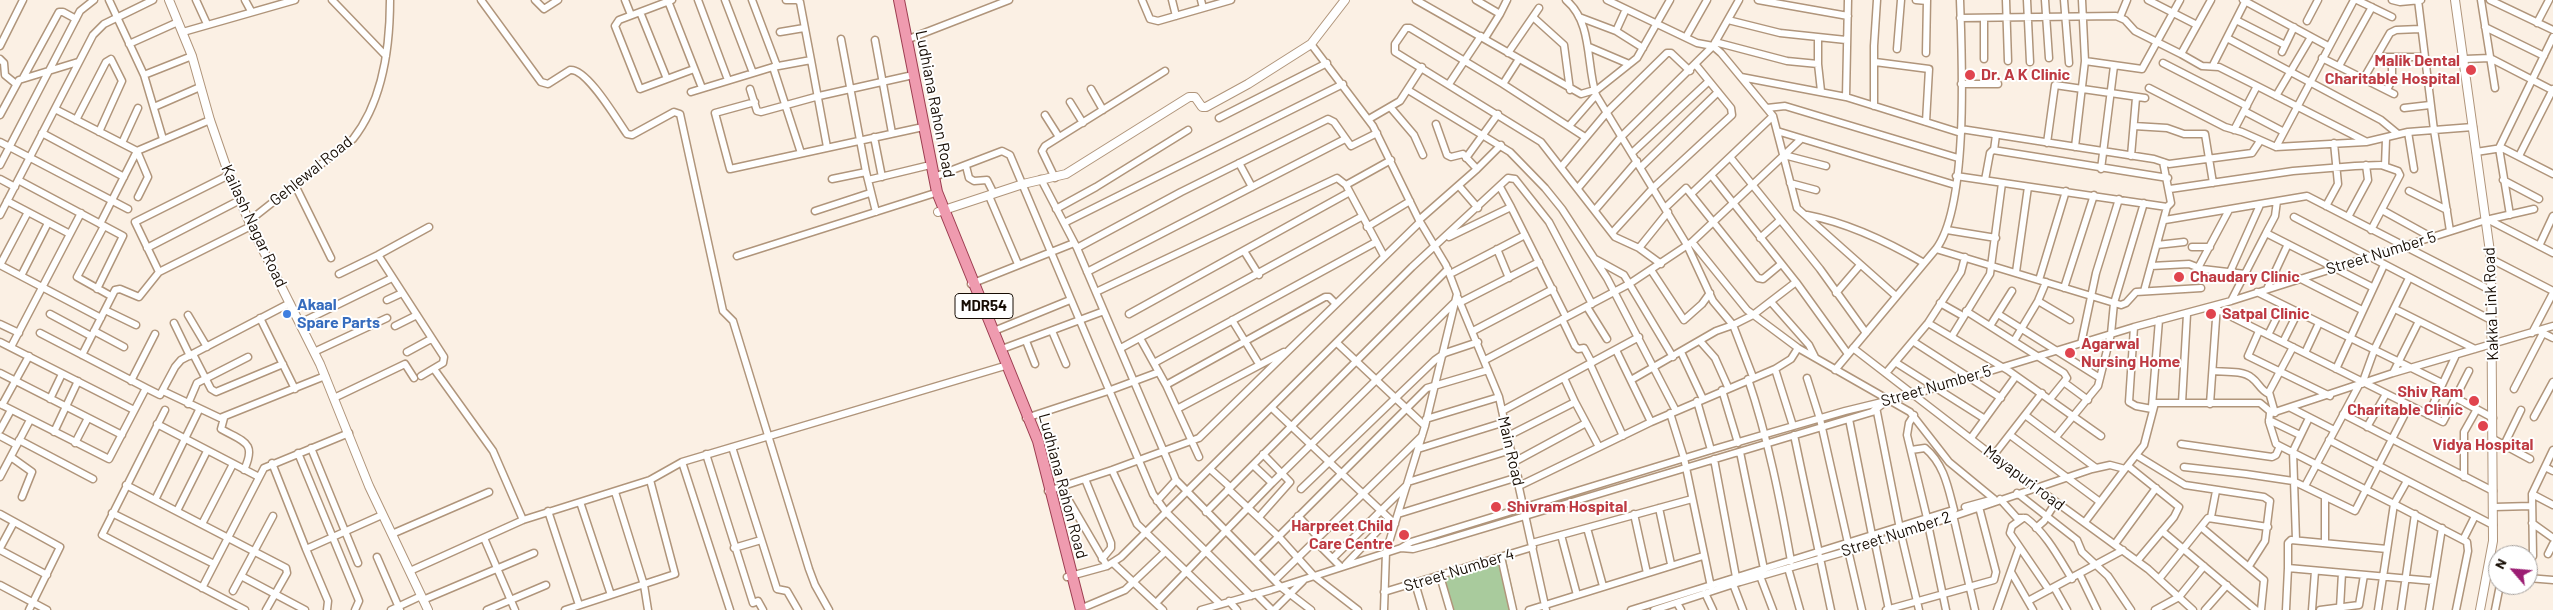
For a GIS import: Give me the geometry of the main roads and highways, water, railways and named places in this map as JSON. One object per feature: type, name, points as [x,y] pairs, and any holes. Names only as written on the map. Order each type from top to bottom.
[{"type":"main road","name":"Ludhiana Rahon Road","points":[[895,0],[932,194],[941,211],[1006,365],[1053,489],[1069,576],[1079,610]]},
{"type":"main road","name":"Ludhiana Rahon Road","points":[[899,0],[911,76]]},
{"type":"main road","name":"Ludhiana Rahon Road","points":[[920,127],[941,211]]},
{"type":"main road","name":"Ludhiana Rahon Road","points":[[971,283],[994,331],[1006,365]]},
{"type":"place","name":"Malik Dental Charitable Hospital","points":[[2471,70]]},
{"type":"place","name":"Dr. A K Clinic","points":[[1970,75]]},
{"type":"place","name":"Chaudary Clinic","points":[[2179,277]]},
{"type":"place","name":"Akaal Spare Parts","points":[[287,314]]},
{"type":"place","name":"Satpal Clinic","points":[[2211,314]]},
{"type":"place","name":"Agarwal Nursing Home","points":[[2070,353]]},
{"type":"place","name":"Shiv Ram Charitable Clinic","points":[[2474,401]]},
{"type":"place","name":"Vidya Hospital","points":[[2483,426]]},
{"type":"place","name":"Shivram Hospital","points":[[1496,507]]},
{"type":"place","name":"Harpreet Child Care Centre","points":[[1404,535]]}]
